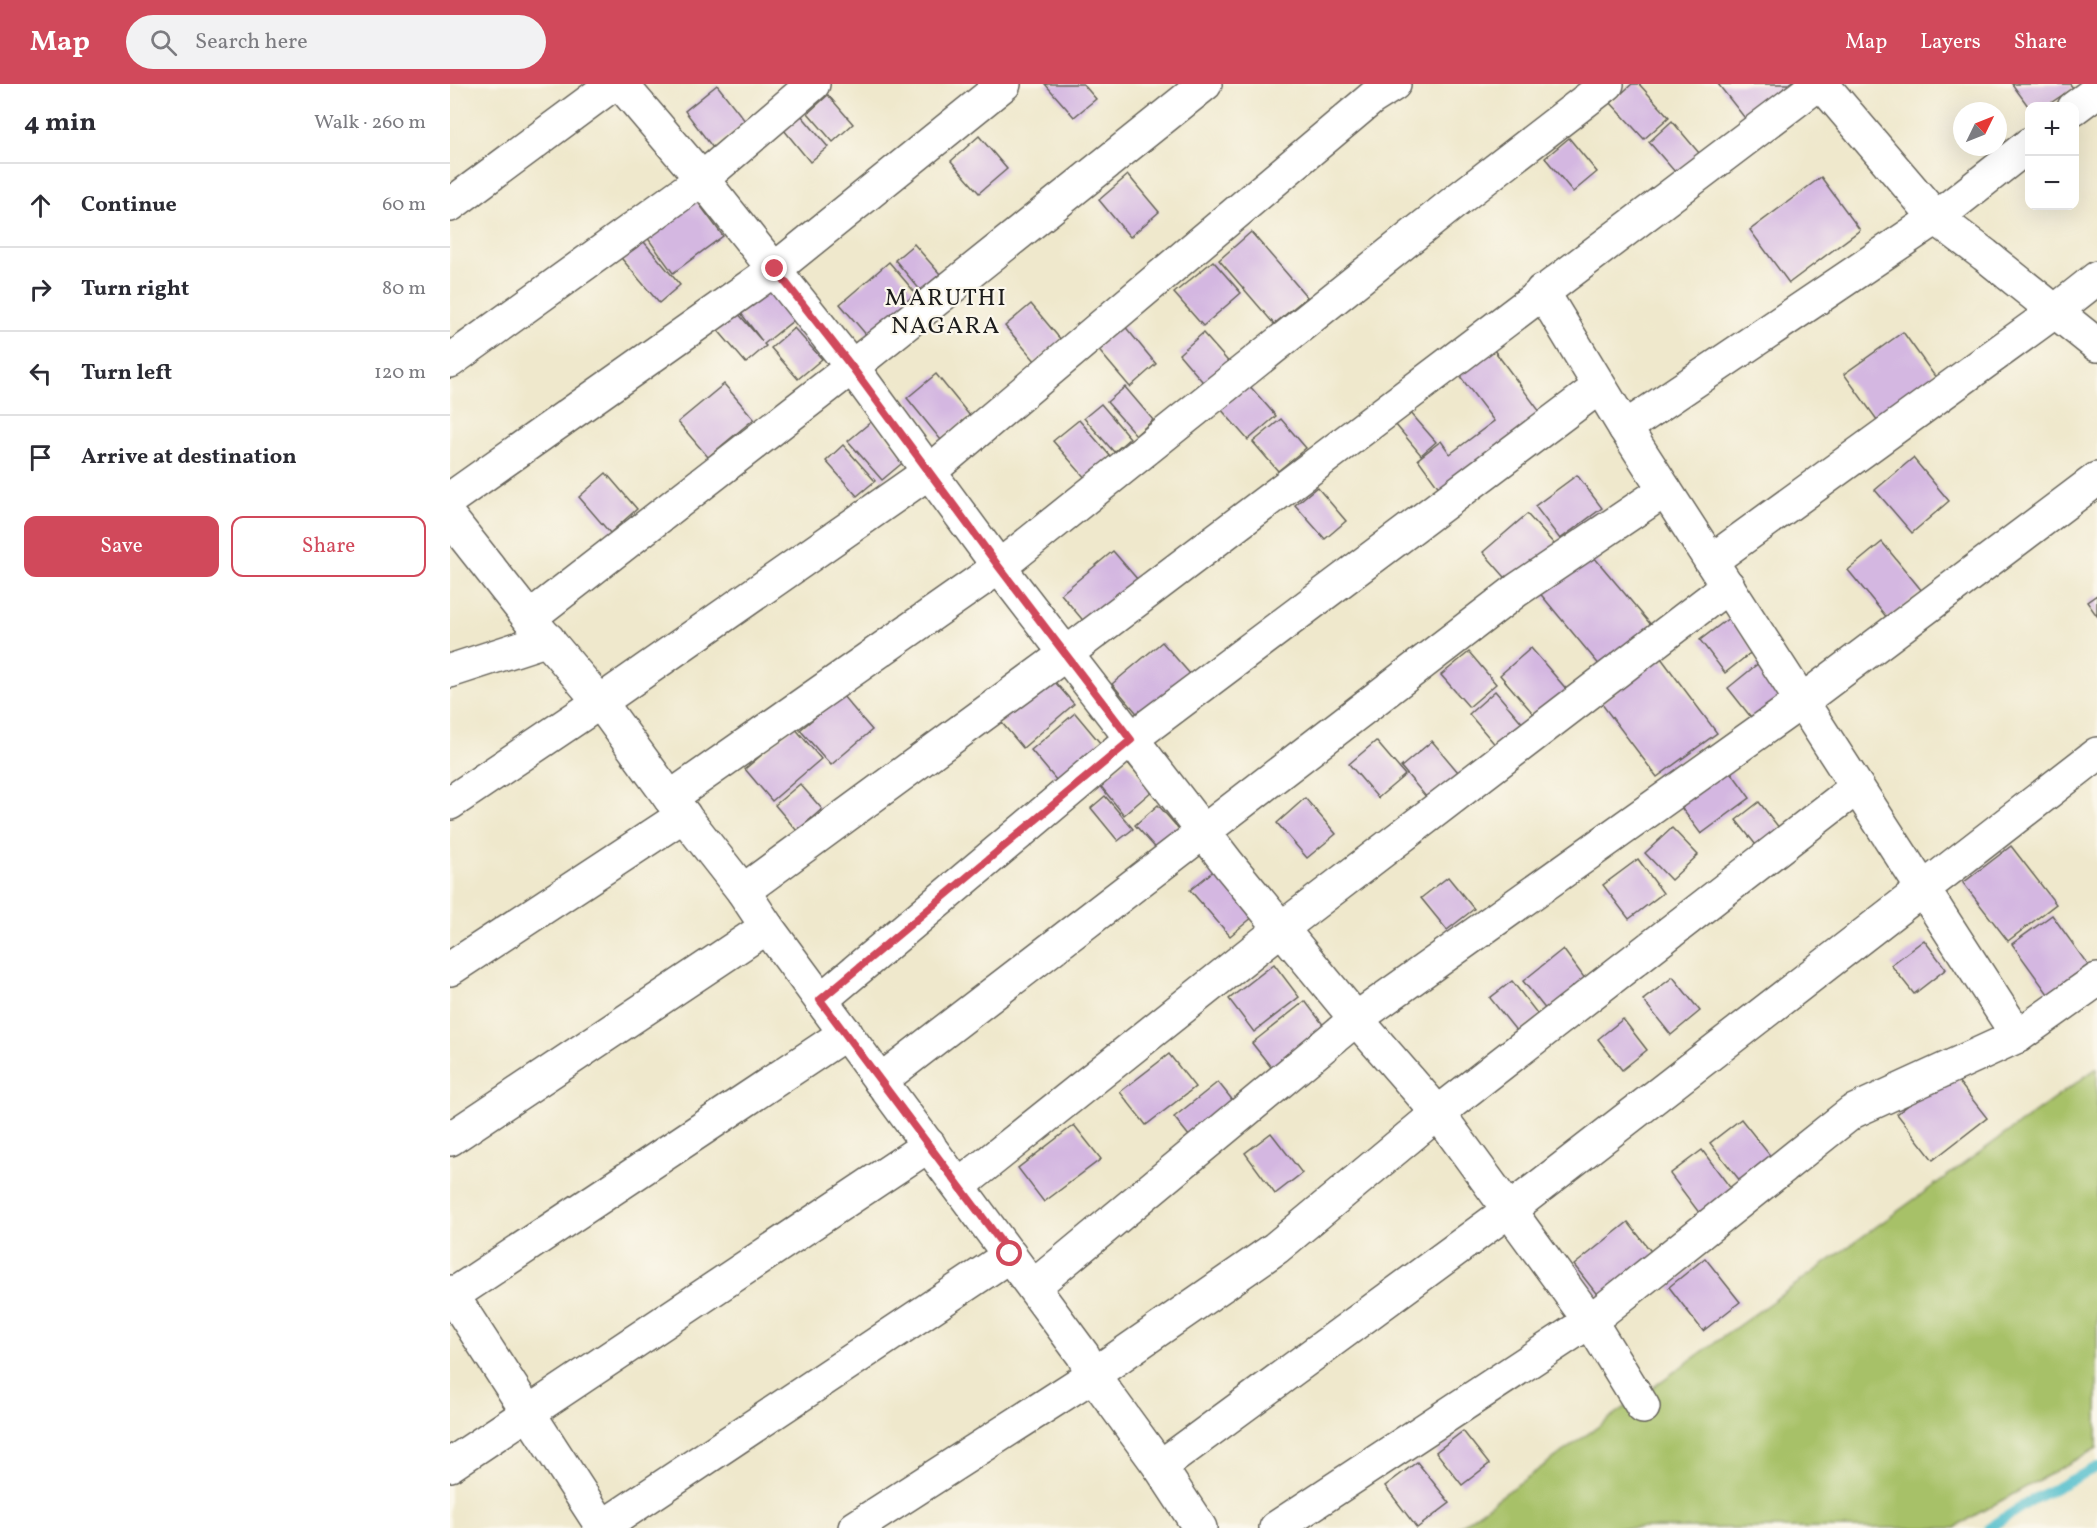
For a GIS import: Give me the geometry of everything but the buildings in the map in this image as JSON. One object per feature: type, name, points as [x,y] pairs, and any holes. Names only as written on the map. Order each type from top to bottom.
[{"type":"street","points":[[450,205],[613,84]]},
{"type":"street","points":[[621,84],[702,179],[852,367],[999,567],[1204,833],[1356,1018],[1438,1113],[1590,1321],[1643,1407]]},
{"type":"street","points":[[450,361],[702,179],[813,84]]},
{"type":"street","points":[[1004,84],[775,269],[452,519],[600,702],[743,891],[820,1000],[1034,1286],[1200,1528]]},
{"type":"street","points":[[450,670],[539,628],[852,367],[1205,84]]},
{"type":"street","points":[[450,803],[600,702],[929,472],[1372,98],[1394,84]]},
{"type":"street","points":[[450,969],[677,806],[999,567],[1456,201],[1607,84]]},
{"type":"street","points":[[743,891],[1067,653],[1818,84]]},
{"type":"street","points":[[1822,84],[1936,218],[1986,255],[2097,345]]},
{"type":"street","points":[[2079,104],[2097,91]]},
{"type":"street","points":[[1624,428],[1936,218],[2025,148]]},
{"type":"street","points":[[959,1186],[1720,574],[2097,278]]},
{"type":"street","points":[[1542,291],[1624,428],[2018,1036]]},
{"type":"street","points":[[820,1000],[1131,740],[1599,387]]},
{"type":"street","points":[[1034,1286],[1356,1018],[1802,701],[2097,479]]},
{"type":"street","points":[[880,1081],[1517,590],[1665,490]]},
{"type":"street","points":[[1160,1467],[1508,1211],[2097,754]]},
{"type":"street","points":[[855,1528],[1093,1375],[1276,1248],[1438,1113],[1857,787]]},
{"type":"street","points":[[450,1139],[767,927]]},
{"type":"street","points":[[1276,1528],[1590,1321],[1852,1112],[2018,1036],[2097,980]]},
{"type":"street","points":[[846,1033],[451,1295],[602,1528],[1010,1254]]},
{"type":"street","points":[[450,1465],[929,1145]]},
{"type":"green space","points":[[2097,1068],[2097,1448],[1955,1528],[1457,1528]]},
{"type":"waterway","points":[[1989,1528],[2032,1500],[2097,1467]]},
{"type":"district","name":"MARUTHI NAGARA","points":[[946,313]]},
{"type":"route","points":[[775,269],[852,367],[999,567],[1067,653],[1131,740],[820,1000],[1010,1254]]}]
